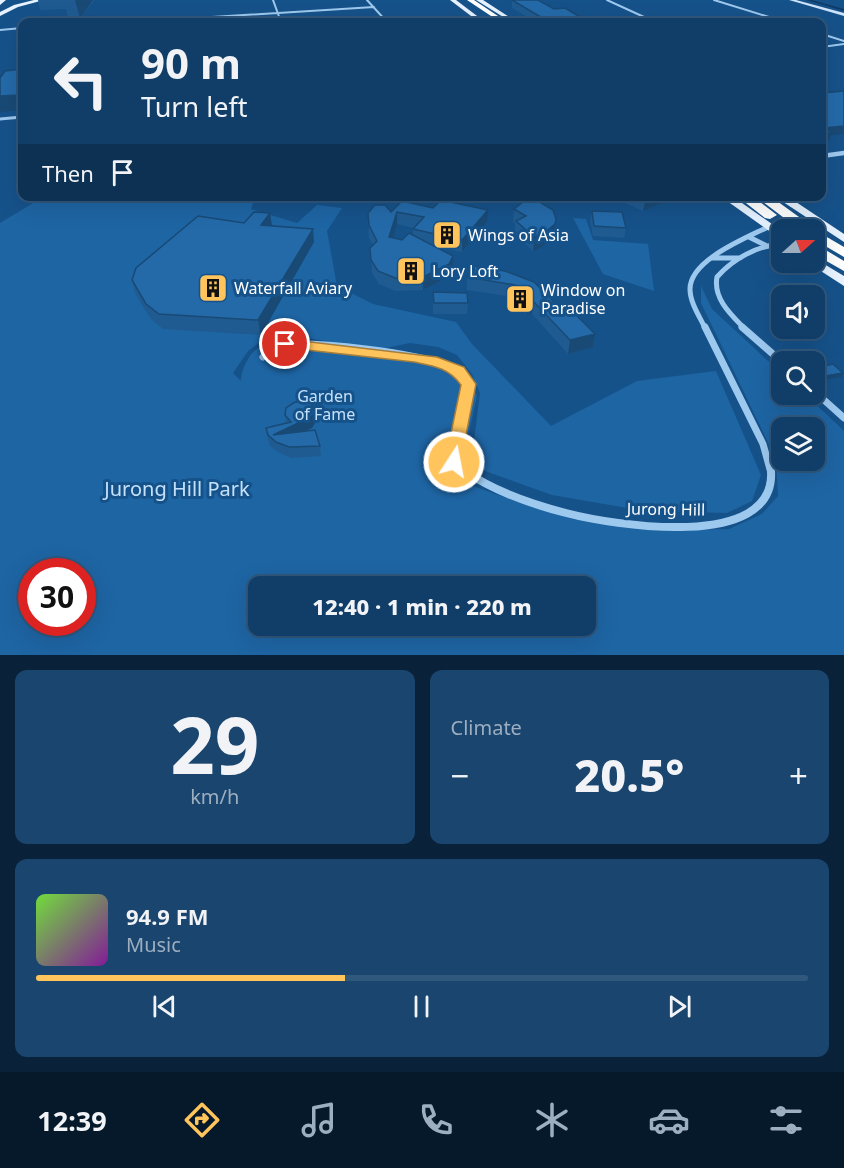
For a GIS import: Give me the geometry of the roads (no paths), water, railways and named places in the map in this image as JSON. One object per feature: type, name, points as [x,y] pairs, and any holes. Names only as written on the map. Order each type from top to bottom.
[{"type":"highway","points":[[470,0],[499,18]]},
{"type":"highway","points":[[479,0],[501,18]]},
{"type":"highway","points":[[457,1],[481,18]]},
{"type":"highway","points":[[750,201],[775,219]]},
{"type":"highway","points":[[768,201],[794,219]]},
{"type":"highway","points":[[825,240],[844,253]]},
{"type":"highway","points":[[825,254],[844,267]]},
{"type":"main road","points":[[0,12],[12,0]]},
{"type":"main road","points":[[1,1],[26,0]]},
{"type":"main road","points":[[0,12],[20,4],[41,0]]},
{"type":"main road","points":[[479,0],[508,18]]},
{"type":"main road","points":[[791,0],[844,14]]},
{"type":"main road","points":[[799,0],[844,14]]},
{"type":"main road","points":[[732,201],[771,230]]},
{"type":"main road","points":[[787,201],[844,239]]},
{"type":"main road","points":[[825,269],[844,282]]},
{"type":"street","points":[[273,0],[280,18]]},
{"type":"street","points":[[368,0],[383,18]]},
{"type":"street","points":[[607,0],[646,18]]},
{"type":"street","points":[[714,0],[772,18]]},
{"type":"street","points":[[196,18],[374,7]]},
{"type":"street","points":[[0,30],[18,28]]},
{"type":"street","points":[[826,36],[844,43]]},
{"type":"street","points":[[826,46],[844,43]]},
{"type":"street","points":[[0,119],[18,117]]},
{"type":"street","points":[[826,155],[844,153]]},
{"type":"street","name":"Jurong Hill","points":[[262,357],[276,345],[307,344],[414,358],[451,366],[464,375],[469,384],[454,462],[465,472],[504,492],[554,509],[603,520],[654,526],[706,525],[740,519],[757,510],[765,502],[770,489],[769,459],[692,297],[690,287],[693,279],[712,258],[768,228]]},
{"type":"street","points":[[749,237],[765,245]]},
{"type":"street","points":[[771,245],[765,245],[741,258],[716,279],[715,288],[719,300],[728,313],[771,352]]},
{"type":"street","points":[[726,249],[741,258]]},
{"type":"street","points":[[712,258],[741,258]]},
{"type":"street","points":[[825,401],[844,418]]},
{"type":"waterway","points":[[808,0],[844,10]]},
{"type":"place","name":"Wings of Asia","points":[[447,235]]},
{"type":"place","name":"Lory Loft","points":[[411,271]]},
{"type":"place","name":"Waterfall Aviary","points":[[213,288]]},
{"type":"place","name":"Window on Paradise","points":[[520,299]]},
{"type":"park label","name":"Garden of Fame","points":[[325,405]]},
{"type":"park label","name":"Jurong Hill Park","points":[[177,489]]}]
